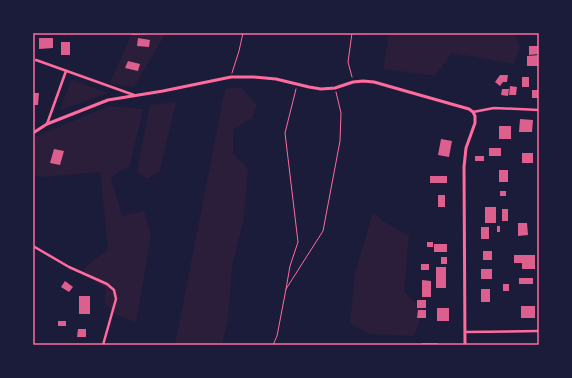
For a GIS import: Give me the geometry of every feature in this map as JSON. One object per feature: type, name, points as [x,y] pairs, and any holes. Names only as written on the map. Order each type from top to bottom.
[{"type":"street","points":[[36,60],[135,96]]},
{"type":"street","points":[[48,124],[66,71]]},
{"type":"street","points":[[33,133],[48,124],[108,100],[163,91],[231,77],[276,79],[321,89],[335,88],[353,82],[374,82],[469,109],[476,116],[466,148],[464,167],[465,345]]},
{"type":"street","points":[[473,112],[494,108],[539,110]]},
{"type":"street","points":[[33,246],[69,267],[107,284],[114,290],[116,299],[103,345]]},
{"type":"street","points":[[465,332],[539,330]]},
{"type":"path","points":[[231,77],[239,51],[242,33]]},
{"type":"path","points":[[352,33],[348,62],[353,82]]},
{"type":"path","points":[[273,345],[277,336],[290,266],[298,242],[286,133],[297,84]]},
{"type":"path","points":[[286,289],[323,231],[340,142],[341,113],[335,88]]},
{"type":"shaded area","points":[[132,33],[166,33],[134,87],[110,83]]},
{"type":"shaded area","points":[[389,33],[514,33],[520,47],[514,64],[452,53],[435,76],[383,69]]},
{"type":"shaded area","points":[[71,80],[109,93],[60,110]]},
{"type":"shaded area","points":[[241,87],[257,105],[252,118],[233,129],[233,154],[248,168],[244,218],[232,267],[228,320],[222,345],[175,345],[223,99],[226,89]]},
{"type":"shaded area","points":[[176,102],[160,171],[147,179],[137,172],[150,105]]},
{"type":"shaded area","points":[[109,106],[143,109],[130,166],[111,177],[122,216],[144,211],[151,236],[136,322],[116,315],[104,302],[106,288],[93,281],[83,269],[108,249],[100,172],[44,177],[33,175],[34,137]]},
{"type":"shaded area","points":[[373,212],[381,220],[409,236],[404,292],[424,310],[414,336],[370,334],[350,323],[355,273]]},
{"type":"building","points":[[132,33],[146,33],[146,34],[132,35]]},
{"type":"building","points":[[39,38],[53,38],[53,48],[39,49]]},
{"type":"building","points":[[138,38],[150,40],[149,47],[137,46]]},
{"type":"building","points":[[61,42],[70,42],[70,55],[61,55]]},
{"type":"building","points":[[529,46],[539,46],[539,54],[529,55]]},
{"type":"building","points":[[539,55],[539,66],[527,66],[527,56]]},
{"type":"building","points":[[128,61],[140,64],[138,71],[125,68]]},
{"type":"building","points":[[500,75],[508,75],[507,82],[503,82],[500,86],[495,82]]},
{"type":"building","points":[[522,77],[529,77],[529,87],[522,87]]},
{"type":"building","points":[[510,86],[517,87],[516,95],[509,95]]},
{"type":"building","points":[[502,89],[509,89],[508,96],[501,95]]},
{"type":"building","points":[[532,90],[539,90],[539,98],[532,98]]},
{"type":"building","points":[[33,93],[39,93],[38,105],[33,105]]},
{"type":"building","points":[[520,119],[533,120],[532,132],[519,132]]},
{"type":"building","points":[[499,126],[511,126],[511,139],[499,139]]},
{"type":"building","points":[[441,139],[452,141],[449,157],[438,155]]},
{"type":"building","points":[[489,148],[501,148],[501,156],[489,156]]},
{"type":"building","points":[[54,149],[64,151],[60,165],[50,163]]},
{"type":"building","points":[[522,153],[533,153],[533,163],[522,163]]},
{"type":"building","points":[[475,156],[484,156],[484,161],[475,161]]},
{"type":"building","points":[[499,170],[508,170],[508,182],[499,182]]},
{"type":"building","points":[[430,176],[447,176],[447,183],[430,183]]},
{"type":"building","points":[[500,191],[506,191],[506,196],[500,196]]},
{"type":"building","points":[[438,195],[445,195],[445,207],[438,207]]},
{"type":"building","points":[[485,207],[496,207],[496,223],[485,223]]},
{"type":"building","points":[[502,209],[508,209],[508,221],[502,221]]},
{"type":"building","points":[[518,223],[527,223],[528,235],[518,236]]},
{"type":"building","points":[[497,226],[500,226],[500,232],[497,232]]},
{"type":"building","points":[[481,227],[489,227],[489,239],[481,239]]},
{"type":"building","points":[[427,242],[433,242],[433,247],[427,247]]},
{"type":"building","points":[[434,244],[447,244],[447,252],[434,252]]},
{"type":"building","points":[[483,251],[492,251],[492,260],[483,260]]},
{"type":"building","points":[[514,255],[535,255],[535,269],[522,269],[522,263],[514,263]]},
{"type":"building","points":[[441,257],[447,257],[447,264],[441,264]]},
{"type":"building","points":[[421,264],[429,264],[429,270],[421,270]]},
{"type":"building","points":[[436,267],[446,267],[446,288],[436,288]]},
{"type":"building","points":[[481,269],[492,269],[492,279],[481,279]]},
{"type":"building","points":[[519,278],[533,278],[533,284],[519,284]]},
{"type":"building","points":[[422,280],[431,281],[431,297],[422,297]]},
{"type":"building","points":[[65,281],[73,287],[69,292],[61,287]]},
{"type":"building","points":[[503,284],[509,284],[509,291],[503,291]]},
{"type":"building","points":[[481,289],[490,289],[490,302],[481,302]]},
{"type":"building","points":[[79,296],[90,296],[90,314],[79,314]]},
{"type":"building","points":[[417,300],[426,300],[426,308],[417,308]]},
{"type":"building","points":[[521,306],[535,306],[535,318],[521,318]]},
{"type":"building","points":[[437,308],[449,308],[449,321],[437,321]]},
{"type":"building","points":[[418,310],[426,310],[426,318],[417,318]]},
{"type":"building","points":[[58,321],[66,321],[66,326],[58,326]]},
{"type":"building","points":[[78,329],[86,329],[86,337],[77,337]]},
{"type":"building","points":[[422,343],[438,343],[438,345],[422,345]]}]
